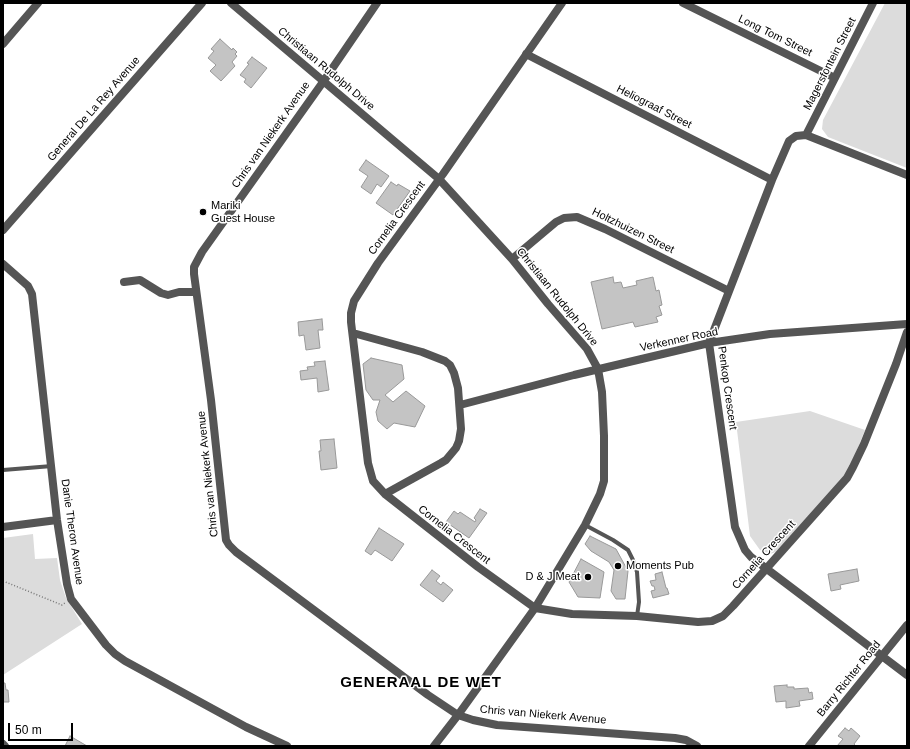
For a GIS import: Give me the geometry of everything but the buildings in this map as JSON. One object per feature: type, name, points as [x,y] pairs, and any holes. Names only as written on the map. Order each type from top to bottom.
[{"type":"street","points":[[3,44],[38,3]]},
{"type":"street","name":"General De La Rey Avenue","points":[[3,230],[202,3]]},
{"type":"street","name":"Christiaan Rudolph Drive","points":[[231,3],[439,180],[512,259],[587,349],[598,369],[602,392],[603,412],[604,481],[600,494],[585,525],[534,608],[458,715],[434,746]]},
{"type":"street","name":"Chris van Niekerk Avenue","points":[[377,3],[196,261],[194,274],[211,400],[223,527],[226,540],[236,552],[304,604],[428,695],[458,715],[497,725],[675,738],[686,740],[697,746]]},
{"type":"street","name":"Cornelia Crescent","points":[[562,3],[439,180],[378,263],[354,301],[351,313],[352,333],[369,471],[373,481],[385,494],[478,568],[534,608],[572,614],[636,616],[698,622],[706,622],[717,619],[733,606],[840,486],[853,467],[864,444],[896,364],[907,332]]},
{"type":"street","name":"Long Tom Street","points":[[683,3],[836,78]]},
{"type":"street","name":"Magersfontein Street","points":[[806,135],[873,3]]},
{"type":"street","name":"Heliograaf Street","points":[[526,54],[772,180]]},
{"type":"street","points":[[806,135],[907,175]]},
{"type":"street","name":"Penkop Crescent","points":[[806,135],[796,136],[789,141],[772,180],[709,343],[735,527],[745,550],[751,557],[907,675]]},
{"type":"street","name":"Holtzhuizen Street","points":[[512,259],[556,222],[564,218],[577,217],[605,228],[729,291]]},
{"type":"street","name":"Danie Theron Avenue","points":[[3,264],[28,286],[32,294],[57,520],[67,584],[72,599],[106,645],[115,654],[246,727],[287,746]]},
{"type":"street","points":[[124,282],[140,280],[161,293],[168,295],[179,292],[196,292]]},
{"type":"street","name":"Verkenner Road","points":[[460,405],[598,369],[709,343],[770,334],[907,324]]},
{"type":"street","points":[[352,333],[422,352],[445,361],[450,365],[454,373],[460,405],[459,441],[452,453],[441,463],[385,494]]},
{"type":"street","points":[[3,527],[57,520]]},
{"type":"street","name":"Barry Richter Road","points":[[809,746],[907,625]]},
{"type":"lane","points":[[3,470],[52,466]]},
{"type":"lane","points":[[585,525],[628,550],[633,560],[639,581],[639,602],[636,616]]},
{"type":"path","points":[[3,581],[62,605],[72,599]]},
{"type":"shaded area","points":[[885,3],[907,3],[907,168],[828,137],[822,129],[823,120]]},
{"type":"shaded area","points":[[810,411],[865,430],[848,472],[779,551],[770,554],[760,550],[750,536],[736,422]]},
{"type":"shaded area","points":[[33,534],[35,559],[57,558],[60,580],[66,598],[82,624],[3,675],[3,538]]},
{"type":"place","name":"Mariki Guest House","points":[[203,212]]},
{"type":"place","name":"Moments Pub","points":[[618,566]]},
{"type":"place","name":"D & J Meat","points":[[588,577]]},
{"type":"district","name":"GENERAAL DE WET","points":[[421,683]]}]
